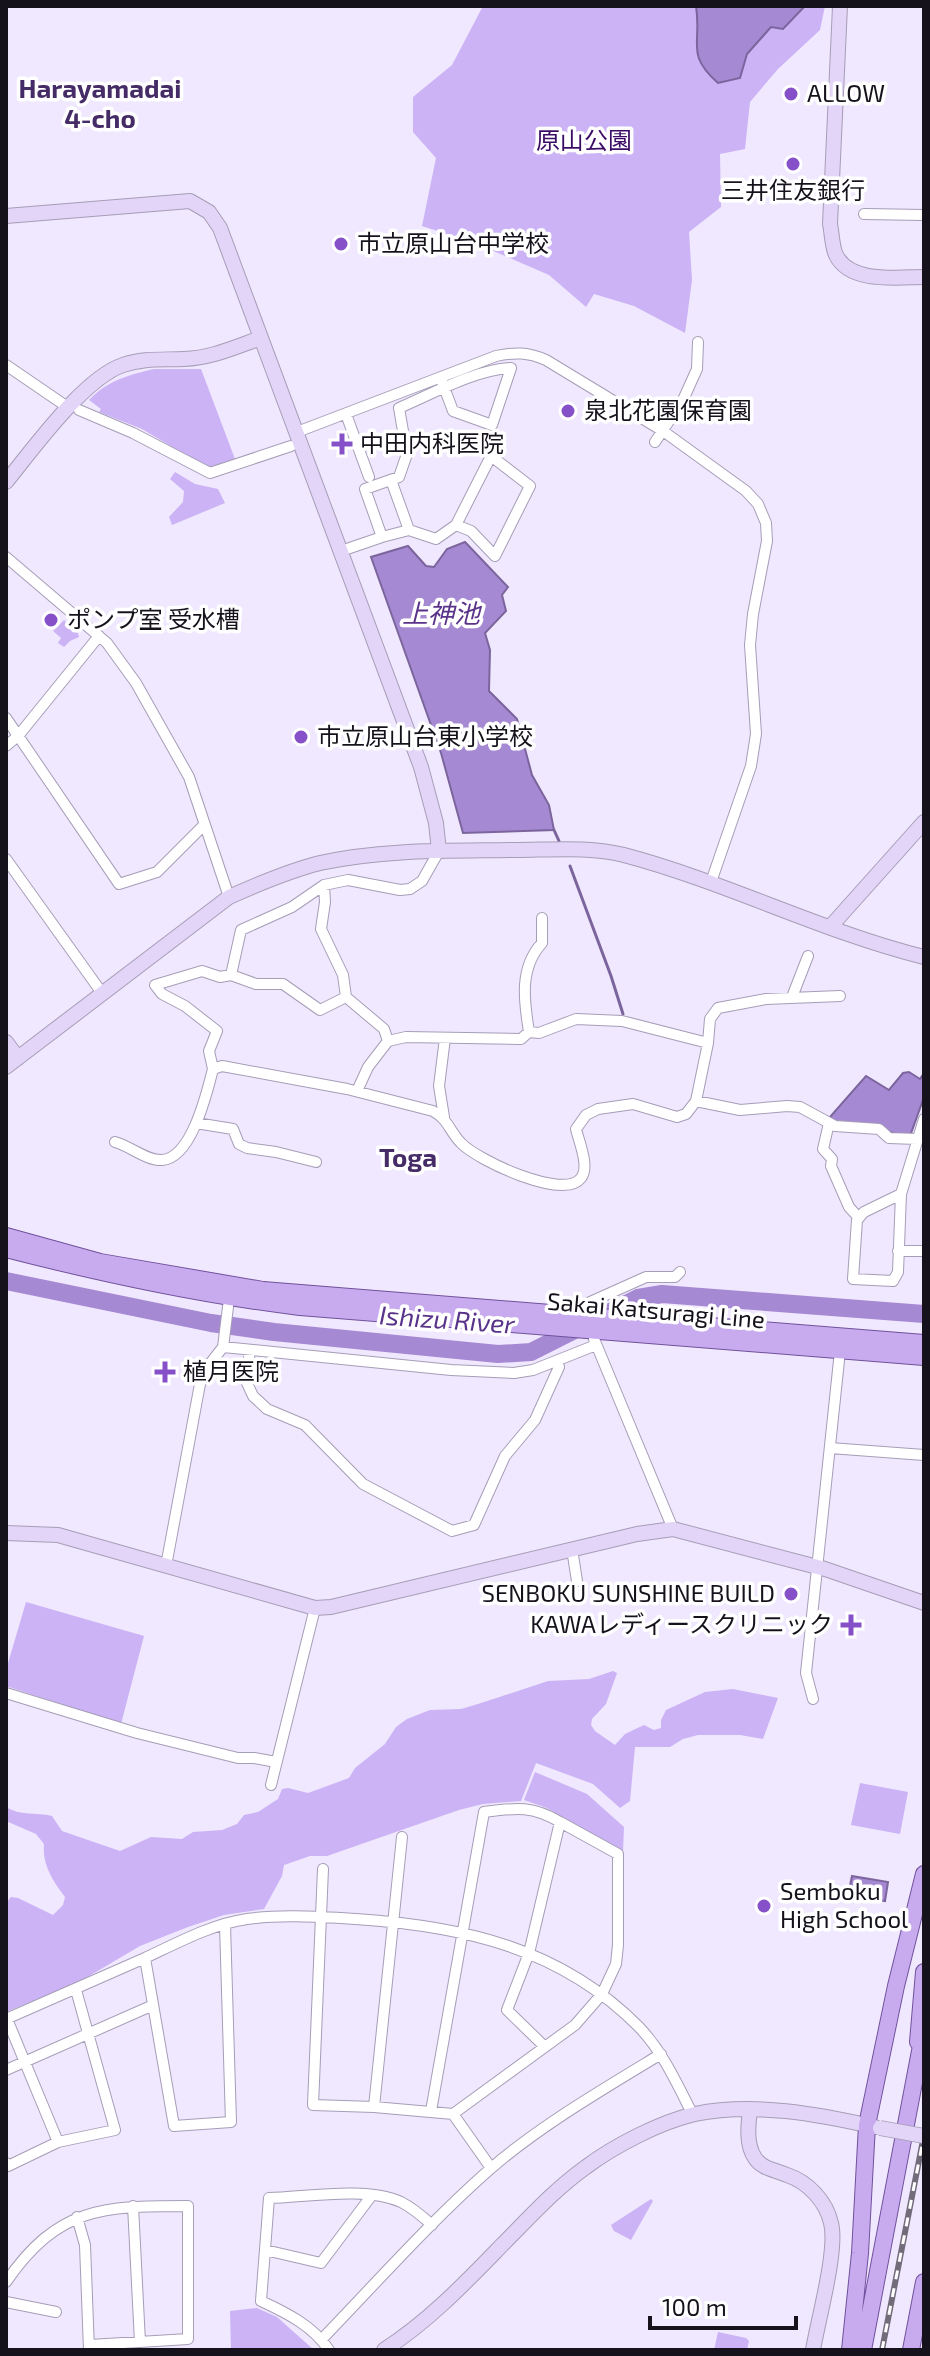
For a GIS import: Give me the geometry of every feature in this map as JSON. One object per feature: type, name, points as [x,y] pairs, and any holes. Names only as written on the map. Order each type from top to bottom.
[{"type":"main road","name":"Sakai Katsuragi Line","points":[[6,1236],[230,1297],[392,1302],[589,1326],[924,1357]]},
{"type":"main road","name":"Sakai Katsuragi Line","points":[[6,1249],[100,1274],[230,1297],[442,1320],[554,1327],[628,1320],[924,1343]]},
{"type":"main road","points":[[850,2350],[873,2126],[899,1971],[924,1874]]},
{"type":"main road","points":[[916,2071],[924,1972]]},
{"type":"main road","points":[[863,2350],[924,2030]]},
{"type":"main road","points":[[911,2350],[924,2282]]},
{"type":"street","points":[[840,6],[830,224],[836,256],[867,276],[924,277]]},
{"type":"street","points":[[6,216],[190,201],[209,212],[220,228],[294,439],[341,551],[421,767],[436,823],[439,851],[422,881],[410,889],[400,890],[348,880],[324,885],[292,907],[241,930],[231,975]]},
{"type":"street","points":[[864,214],[924,215]]},
{"type":"street","points":[[6,482],[84,389],[106,372],[124,364],[153,359],[217,355],[261,338]]},
{"type":"street","points":[[655,442],[683,400],[697,369],[698,342]]},
{"type":"street","points":[[382,537],[365,489],[399,477],[407,454],[399,408],[496,356],[514,352],[546,360],[663,431],[746,491],[758,504],[766,523],[767,541],[754,605],[750,645],[756,734],[751,766],[711,882]]},
{"type":"street","points":[[6,365],[63,404]]},
{"type":"street","points":[[79,410],[133,433],[210,473],[346,414],[443,384],[511,368],[492,425],[453,411],[443,384]]},
{"type":"street","points":[[346,414],[369,477]]},
{"type":"street","points":[[341,551],[409,530],[436,539],[456,525],[491,456],[530,486],[495,556],[471,531],[456,525]]},
{"type":"street","points":[[391,480],[409,530]]},
{"type":"street","points":[[6,557],[99,636],[115,652],[136,683],[189,777],[229,897]]},
{"type":"street","points":[[6,746],[18,736],[99,636]]},
{"type":"street","points":[[6,718],[119,884],[157,872],[204,825]]},
{"type":"street","points":[[831,926],[924,822]]},
{"type":"street","points":[[6,1042],[12,1062],[229,897],[319,864],[354,857],[439,851],[576,849],[621,854],[711,882],[888,948],[924,957]]},
{"type":"street","points":[[6,859],[102,993]]},
{"type":"street","points":[[324,885],[321,929],[343,975],[346,997],[384,1029],[388,1041]]},
{"type":"street","points":[[529,1032],[523,992],[531,955],[542,943],[542,918]]},
{"type":"street","points":[[792,997],[808,956]]},
{"type":"street","points":[[115,1142],[151,1159],[162,1160],[178,1153],[196,1123],[213,1069],[209,1051],[217,1031],[185,1006],[162,994],[155,985],[202,971],[220,977],[231,975],[256,984],[283,984],[320,1010],[346,997]]},
{"type":"street","points":[[445,1038],[439,1086],[444,1117],[462,1144],[526,1178],[561,1186],[571,1185],[581,1179],[584,1170],[576,1129],[586,1115],[598,1109],[633,1104],[677,1117],[686,1114],[696,1101],[710,1019],[718,1008],[766,999],[840,996]]},
{"type":"street","points":[[357,1091],[368,1067],[388,1041],[406,1037],[521,1039],[529,1032],[539,1033],[576,1019],[622,1021],[708,1043]]},
{"type":"street","points":[[213,1069],[222,1066],[357,1091],[433,1111],[444,1117]]},
{"type":"street","points":[[696,1101],[740,1110],[800,1107],[835,1126],[879,1129],[889,1138],[917,1139]]},
{"type":"street","points":[[901,1194],[864,1212],[859,1218],[853,1279],[893,1281],[898,1272],[901,1194],[924,1119]]},
{"type":"street","points":[[196,1123],[233,1129],[239,1144],[247,1148],[316,1162]]},
{"type":"street","points":[[829,1123],[823,1149],[832,1159],[831,1166],[849,1207],[859,1218]]},
{"type":"street","points":[[898,1251],[924,1251]]},
{"type":"street","points":[[224,1344],[250,1350],[514,1373],[557,1361],[589,1326],[646,1277],[675,1277],[680,1272]]},
{"type":"street","points":[[166,1566],[200,1384],[224,1344],[230,1297]]},
{"type":"street","points":[[589,1326],[673,1529]]},
{"type":"street","points":[[250,1350],[246,1381],[253,1396],[267,1409],[305,1425],[363,1484],[452,1531],[474,1525],[505,1456],[535,1420],[559,1367],[557,1361]]},
{"type":"street","points":[[813,1699],[806,1673],[840,1351]]},
{"type":"street","points":[[830,1448],[924,1455]]},
{"type":"street","points":[[7,1536],[58,1535],[315,1608],[331,1607],[637,1534],[673,1529],[816,1566],[924,1603]]},
{"type":"street","points":[[572,1549],[577,1581]]},
{"type":"street","points":[[271,1785],[315,1608]]},
{"type":"street","points":[[6,1693],[137,1733],[238,1758],[276,1762]]},
{"type":"street","points":[[323,1869],[313,2105],[453,2114],[575,2025],[602,1994],[616,1964],[618,1854],[540,1810],[514,1808],[484,1812],[431,2111]]},
{"type":"street","points":[[544,2046],[507,2010],[529,1953],[560,1822]]},
{"type":"street","points":[[374,2107],[402,1837]]},
{"type":"street","points":[[58,2142],[6,2019],[198,1933],[245,1919],[321,1917],[434,1926],[529,1953],[580,1978],[639,2027],[661,2054],[693,2115]]},
{"type":"street","points":[[145,1958],[174,2126],[231,2122],[225,1925]]},
{"type":"street","points":[[6,2163],[8,2166],[58,2142],[115,2130],[76,1990]]},
{"type":"street","points":[[6,2070],[151,2006]]},
{"type":"street","points":[[322,2339],[491,2168],[567,2114],[661,2054]]},
{"type":"street","points":[[750,2110],[750,2146],[755,2158],[761,2165],[797,2179],[810,2188],[831,2220],[832,2249],[813,2350]]},
{"type":"street","points":[[384,2350],[446,2302],[547,2200],[584,2168],[631,2139],[693,2115],[750,2110],[796,2111],[924,2136]]},
{"type":"street","points":[[453,2114],[491,2168]]},
{"type":"street","points":[[329,2350],[322,2339],[288,2314],[261,2301],[269,2198],[372,2195],[401,2202],[432,2225]]},
{"type":"street","points":[[265,2250],[321,2263],[372,2195]]},
{"type":"street","points":[[6,2282],[24,2255],[44,2237],[77,2217],[133,2206],[188,2206],[188,2339],[90,2348],[85,2245],[77,2217]]},
{"type":"street","points":[[133,2206],[140,2342]]},
{"type":"street","points":[[6,2302],[56,2312]]},
{"type":"green space","name":"原山公園","points":[[483,6],[825,6],[820,30],[778,69],[750,102],[745,149],[720,154],[721,207],[689,232],[692,280],[685,333],[634,306],[594,294],[586,307],[549,275],[475,243],[422,226],[436,158],[413,132],[413,97],[452,65]]},
{"type":"green space","points":[[154,369],[201,369],[235,459],[208,468],[142,429],[99,412],[101,409],[89,400],[111,383]]},
{"type":"green space","points":[[175,472],[195,484],[218,489],[225,503],[172,525],[169,517],[183,502],[184,491],[170,479]]},
{"type":"green space","points":[[64,620],[79,637],[64,647],[58,643],[61,638],[53,631]]},
{"type":"green space","points":[[26,1602],[144,1636],[121,1724],[6,1686],[6,1670]]},
{"type":"green space","points":[[613,1671],[617,1673],[606,1704],[592,1719],[591,1725],[615,1745],[625,1734],[644,1725],[654,1730],[661,1728],[666,1710],[705,1692],[733,1689],[778,1698],[763,1739],[740,1735],[698,1735],[670,1747],[635,1747],[630,1801],[620,1808],[593,1784],[536,1763],[521,1801],[483,1804],[459,1810],[327,1856],[310,1856],[284,1865],[282,1876],[264,1909],[224,1915],[140,1946],[79,1982],[6,2012],[6,1903],[11,1897],[18,1898],[53,1915],[63,1905],[65,1897],[47,1866],[44,1844],[36,1834],[6,1821],[6,1807],[22,1813],[52,1816],[62,1831],[120,1851],[151,1837],[182,1839],[193,1832],[222,1830],[237,1824],[244,1815],[258,1812],[278,1799],[282,1789],[308,1793],[349,1778],[355,1768],[385,1744],[396,1727],[430,1710],[461,1709],[548,1681],[589,1679]]},
{"type":"green space","points":[[535,1772],[587,1794],[624,1827],[623,1852],[547,1808],[524,1800]]},
{"type":"green space","points":[[860,1783],[908,1792],[900,1834],[851,1825]]},
{"type":"green space","points":[[651,2199],[653,2201],[631,2240],[614,2231],[611,2225]]},
{"type":"green space","points":[[257,2308],[277,2317],[314,2350],[231,2350],[230,2311]]},
{"type":"green space","points":[[718,2332],[746,2338],[749,2341],[747,2350],[714,2350]]},
{"type":"water","points":[[696,6],[805,6],[783,29],[771,27],[747,54],[740,78],[718,83],[698,56]]},
{"type":"water","name":"上神池","points":[[465,542],[508,587],[502,595],[506,611],[485,633],[490,650],[489,691],[517,719],[532,775],[549,805],[554,830],[463,833],[441,753],[371,557],[408,546],[426,566],[434,567],[447,549]]},
{"type":"water","points":[[909,1072],[920,1079],[924,1073],[924,1097],[910,1136],[834,1122],[829,1118],[866,1076],[889,1090],[903,1073]]},
{"type":"water","points":[[852,1876],[888,1882],[885,1901],[848,1895]]},
{"type":"waterway","points":[[554,830],[559,841]]},
{"type":"waterway","points":[[570,866],[623,1014]]},
{"type":"waterway","name":"Ishizu River","points":[[6,1281],[211,1323],[498,1354],[531,1352],[638,1298],[662,1294],[924,1314]]},
{"type":"railway","points":[[882,2350],[924,2135]]},
{"type":"place","name":"ALLOW","points":[[791,94]]},
{"type":"place","name":"三井住友銀行","points":[[793,164]]},
{"type":"place","name":"市立原山台中学校","points":[[341,244]]},
{"type":"place","name":"泉北花園保育園","points":[[568,411]]},
{"type":"place","name":"中田内科医院","points":[[342,444]]},
{"type":"place","name":"ポンプ室 受水槽","points":[[51,620]]},
{"type":"place","name":"市立原山台東小学校","points":[[301,737]]},
{"type":"place","name":"植月医院","points":[[165,1372]]},
{"type":"place","name":"SENBOKU SUNSHINE BUILD","points":[[791,1594]]},
{"type":"place","name":"KAWAレディースクリニック","points":[[851,1625]]},
{"type":"place","name":"Semboku High School","points":[[764,1906]]},
{"type":"district","name":"Harayamadai 4-cho","points":[[100,104]]},
{"type":"district","name":"Toga","points":[[408,1158]]}]
